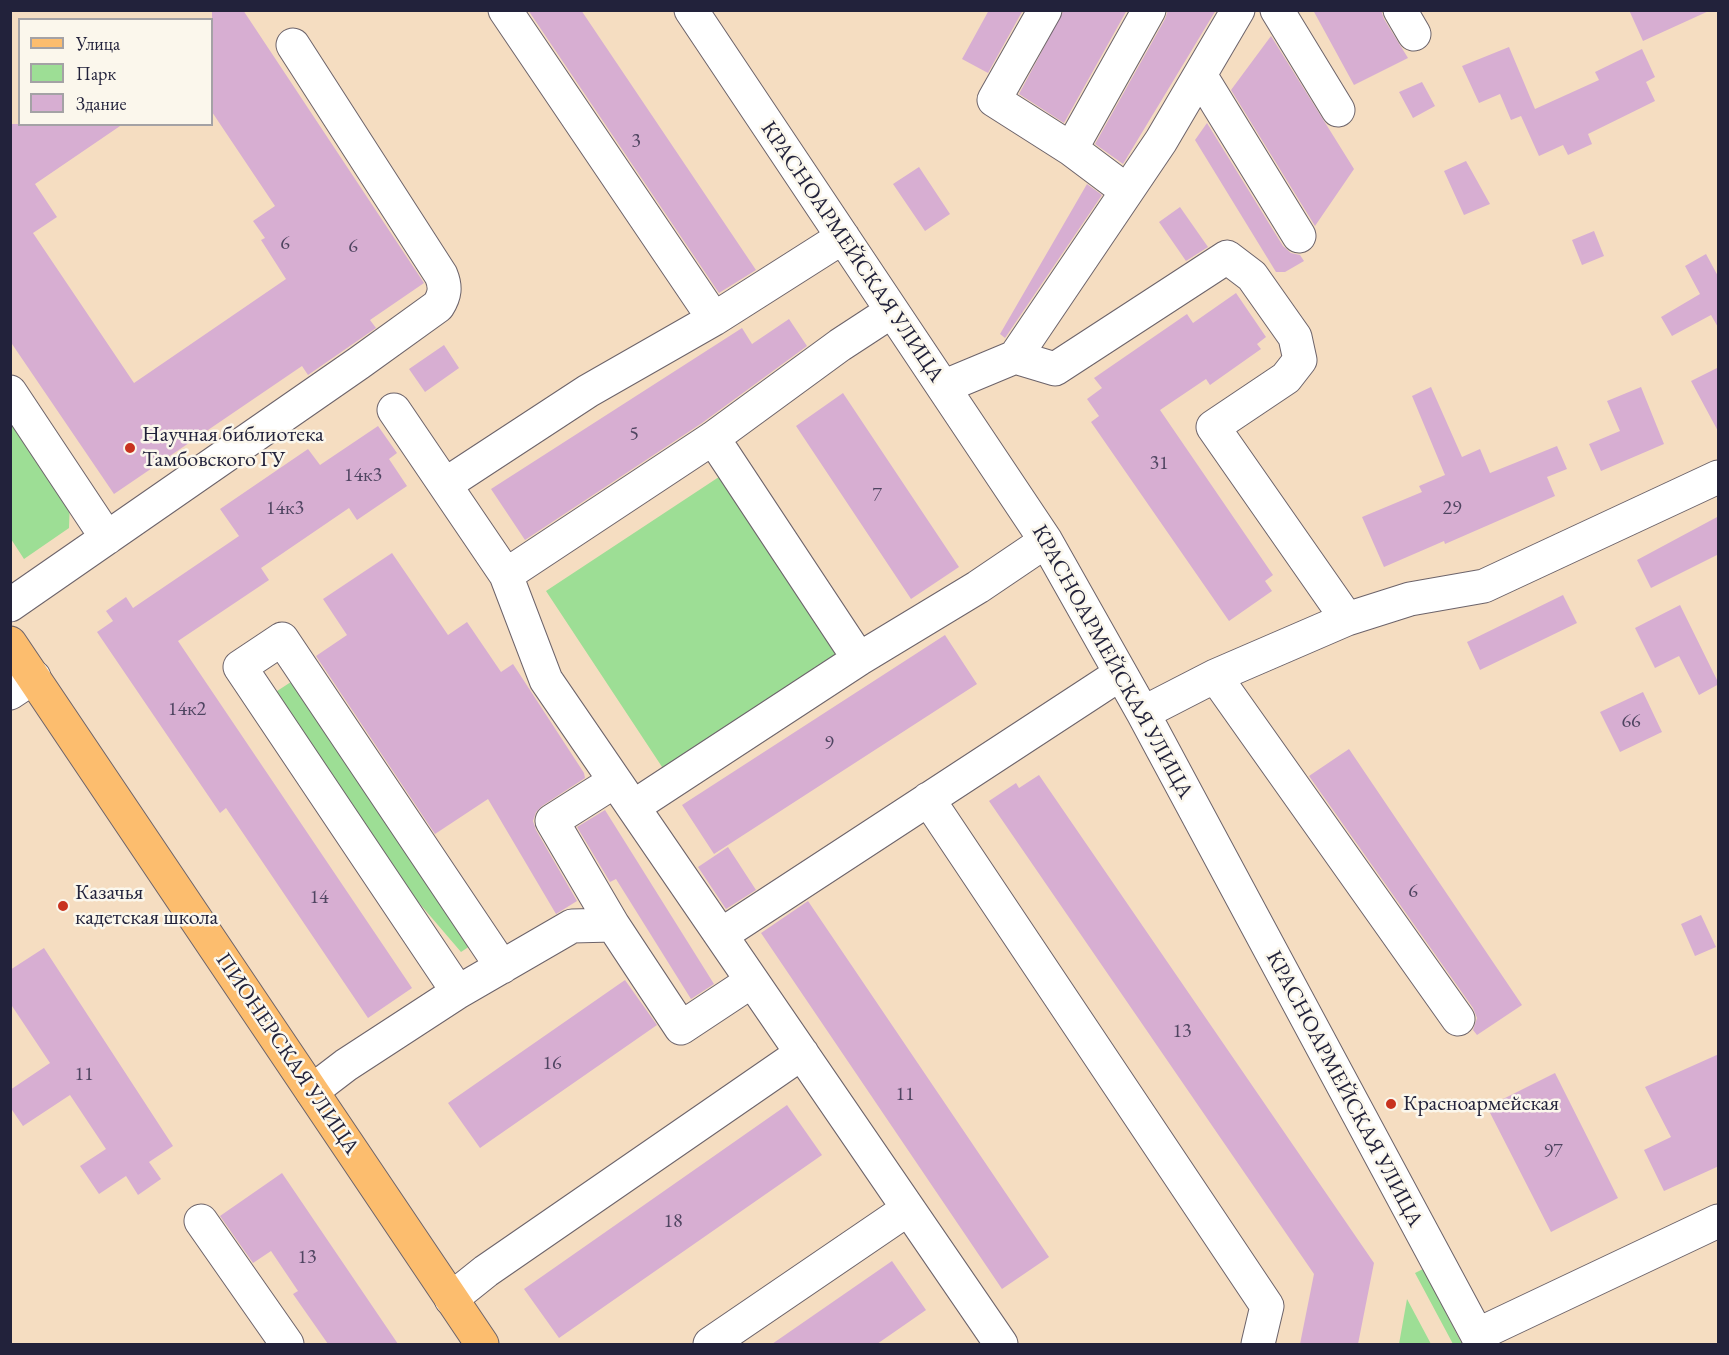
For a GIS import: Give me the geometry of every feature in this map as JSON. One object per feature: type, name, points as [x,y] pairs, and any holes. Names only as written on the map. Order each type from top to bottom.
[{"type":"main road","name":"ПИОНЕРСКАЯ УЛИЦА","points":[[10,644],[22,685],[312,1091],[482,1344]]},
{"type":"street","points":[[506,10],[714,319]]},
{"type":"street","name":"КРАСНОАРМЕЙСКАЯ УЛИЦА","points":[[692,10],[1046,541],[1143,713],[1479,1340]]},
{"type":"street","points":[[1045,10],[994,100],[1071,149],[1127,191]]},
{"type":"street","points":[[1071,149],[1149,10]]},
{"type":"street","points":[[943,387],[1015,357],[1161,141],[1238,10]]},
{"type":"street","points":[[1277,10],[1338,110]]},
{"type":"street","points":[[10,605],[359,363],[438,306],[444,296],[445,285],[441,275],[293,45]]},
{"type":"street","points":[[1200,75],[1299,236]]},
{"type":"street","points":[[446,484],[588,391],[714,319],[843,237]]},
{"type":"street","points":[[1015,357],[1055,369],[1227,257],[1251,276],[1295,337],[1300,360],[1286,378],[1213,427],[1347,619]]},
{"type":"street","points":[[506,575],[713,438],[840,345],[892,311]]},
{"type":"street","points":[[10,392],[107,538]]},
{"type":"street","points":[[394,410],[506,575],[546,680],[1001,1344]]},
{"type":"street","points":[[713,438],[859,659]]},
{"type":"street","points":[[1143,713],[1215,676],[1347,619],[1410,599],[1484,586],[1719,477]]},
{"type":"street","points":[[752,981],[681,1028],[613,925],[552,821],[624,794],[859,659],[978,587],[1046,541]]},
{"type":"street","points":[[458,992],[240,667],[282,639],[502,967]]},
{"type":"street","points":[[721,935],[1120,674]]},
{"type":"street","points":[[1215,676],[1458,1019]]},
{"type":"street","points":[[928,799],[1268,1306],[1258,1344]]},
{"type":"street","points":[[312,1091],[346,1065],[458,992],[572,926],[613,925]]},
{"type":"street","points":[[451,1299],[486,1271],[802,1053]]},
{"type":"street","points":[[710,1344],[908,1209]]},
{"type":"street","points":[[201,1221],[287,1344]]},
{"type":"street","points":[[1479,1340],[1524,1315],[1719,1221]]},
{"type":"green space","points":[[10,408],[70,499],[69,528],[24,559],[11,539]]},
{"type":"green space","points":[[728,471],[852,658],[670,779],[546,591]]},
{"type":"green space","points":[[294,680],[473,944],[461,952],[402,883],[274,693]]},
{"type":"green space","points":[[1423,1269],[1462,1344],[1453,1344],[1415,1273]]},
{"type":"green space","points":[[1407,1299],[1431,1344],[1399,1344]]},
{"type":"building","points":[[212,10],[243,10],[424,283],[370,320],[376,328],[308,375],[302,366],[114,494],[10,341],[10,124],[18,124],[18,126],[120,126],[35,184],[57,217],[33,233],[134,383],[286,279],[261,240],[265,238],[253,221],[275,206],[213,113]]},
{"type":"building","points":[[528,10],[581,10],[756,270],[719,293]]},
{"type":"building","points":[[989,10],[1023,10],[988,73],[962,59]]},
{"type":"building","points":[[1064,10],[1127,10],[1064,123],[1019,94]]},
{"type":"building","points":[[1168,10],[1216,10],[1123,164],[1095,144]]},
{"type":"building","points":[[1313,10],[1381,10],[1408,58],[1354,85]]},
{"type":"building","points":[[1629,10],[1711,10],[1643,41]]},
{"type":"building","points":[[1271,36],[1354,169],[1315,226],[1231,90]]},
{"type":"building","points":[[1509,47],[1535,109],[1599,80],[1595,72],[1642,49],[1655,77],[1646,82],[1655,101],[1588,134],[1592,144],[1568,155],[1563,145],[1539,156],[1521,116],[1511,120],[1500,94],[1479,103],[1462,66]]},
{"type":"building","points":[[1422,82],[1435,106],[1413,118],[1399,92]]},
{"type":"building","points":[[1207,123],[1283,246],[1291,253],[1300,255],[1304,261],[1285,272],[1276,272],[1195,140]]},
{"type":"building","points":[[1466,161],[1490,204],[1464,215],[1444,171]]},
{"type":"building","points":[[919,167],[950,214],[925,231],[893,184]]},
{"type":"building","points":[[1087,184],[1102,195],[1005,338],[1000,334]]},
{"type":"building","points":[[1180,207],[1208,247],[1186,261],[1159,222]]},
{"type":"building","points":[[1594,231],[1604,256],[1582,265],[1572,240]]},
{"type":"building","points":[[1706,254],[1719,278],[1719,329],[1711,315],[1672,336],[1661,317],[1700,294],[1685,266]]},
{"type":"building","points":[[1236,293],[1266,337],[1257,344],[1261,349],[1210,385],[1206,379],[1160,410],[1273,575],[1265,581],[1272,591],[1229,621],[1091,422],[1099,416],[1087,399],[1102,388],[1094,378],[1187,314],[1193,323]]},
{"type":"building","points":[[789,319],[807,346],[702,423],[525,540],[491,489],[742,328],[752,344]]},
{"type":"building","points":[[444,345],[459,368],[425,392],[409,369]]},
{"type":"building","points":[[1719,367],[1719,433],[1691,381]]},
{"type":"building","points":[[1431,387],[1462,457],[1480,449],[1490,473],[1557,446],[1567,469],[1547,477],[1555,496],[1445,544],[1444,541],[1384,567],[1362,517],[1422,492],[1419,486],[1445,475],[1412,396]]},
{"type":"building","points":[[1641,387],[1664,444],[1601,471],[1589,444],[1620,431],[1607,401]]},
{"type":"building","points":[[843,393],[959,567],[911,599],[796,426]]},
{"type":"building","points":[[378,426],[397,453],[389,459],[407,486],[357,520],[349,508],[261,568],[269,580],[178,641],[412,988],[368,1018],[226,808],[220,813],[97,632],[113,621],[106,611],[126,597],[133,608],[239,536],[220,509],[308,449],[320,465]]},
{"type":"building","points":[[1719,516],[1719,554],[1651,588],[1637,560]]},
{"type":"building","points":[[392,553],[448,635],[467,622],[501,672],[513,664],[584,773],[585,778],[542,806],[536,812],[533,821],[577,901],[556,914],[488,799],[435,834],[316,656],[347,635],[323,599]]},
{"type":"building","points":[[1563,595],[1577,623],[1480,670],[1467,642]]},
{"type":"building","points":[[1680,605],[1719,684],[1699,695],[1679,656],[1655,668],[1635,628]]},
{"type":"building","points":[[945,635],[977,684],[714,854],[682,805]]},
{"type":"building","points":[[1643,692],[1662,732],[1620,752],[1600,712]]},
{"type":"building","points":[[1349,749],[1522,1005],[1477,1035],[1473,1030],[1477,1018],[1473,1008],[1309,776]]},
{"type":"building","points":[[1039,775],[1374,1263],[1358,1344],[1300,1344],[1314,1274],[989,801],[1016,783],[1019,788]]},
{"type":"building","points":[[605,810],[714,984],[691,999],[616,879],[610,882],[577,827]]},
{"type":"building","points":[[728,847],[756,890],[726,909],[698,867]]},
{"type":"building","points":[[808,901],[1049,1257],[1002,1289],[761,933]]},
{"type":"building","points":[[1701,915],[1716,947],[1695,956],[1681,924]]},
{"type":"building","points":[[44,948],[173,1146],[149,1162],[161,1179],[138,1195],[126,1176],[99,1194],[80,1166],[106,1149],[70,1095],[23,1126],[10,1107],[10,1090],[50,1063],[10,1003],[10,970]]},
{"type":"building","points":[[625,980],[657,1025],[480,1148],[448,1103]]},
{"type":"building","points":[[1719,1054],[1719,1166],[1664,1191],[1644,1150],[1671,1137],[1645,1087]]},
{"type":"building","points":[[1555,1073],[1618,1198],[1551,1232],[1487,1107]]},
{"type":"building","points":[[787,1105],[822,1155],[559,1338],[524,1289]]},
{"type":"building","points":[[282,1173],[398,1344],[328,1344],[293,1294],[298,1291],[271,1251],[253,1263],[220,1216]]},
{"type":"building","points":[[892,1261],[926,1310],[877,1344],[772,1344]]},
{"type":"place","name":"Научная библиотека Тамбовского ГУ","points":[[130,448]]},
{"type":"place","name":"Казачья кадетская школа","points":[[63,906]]},
{"type":"place","name":"Красноармейская","points":[[1391,1104]]}]
